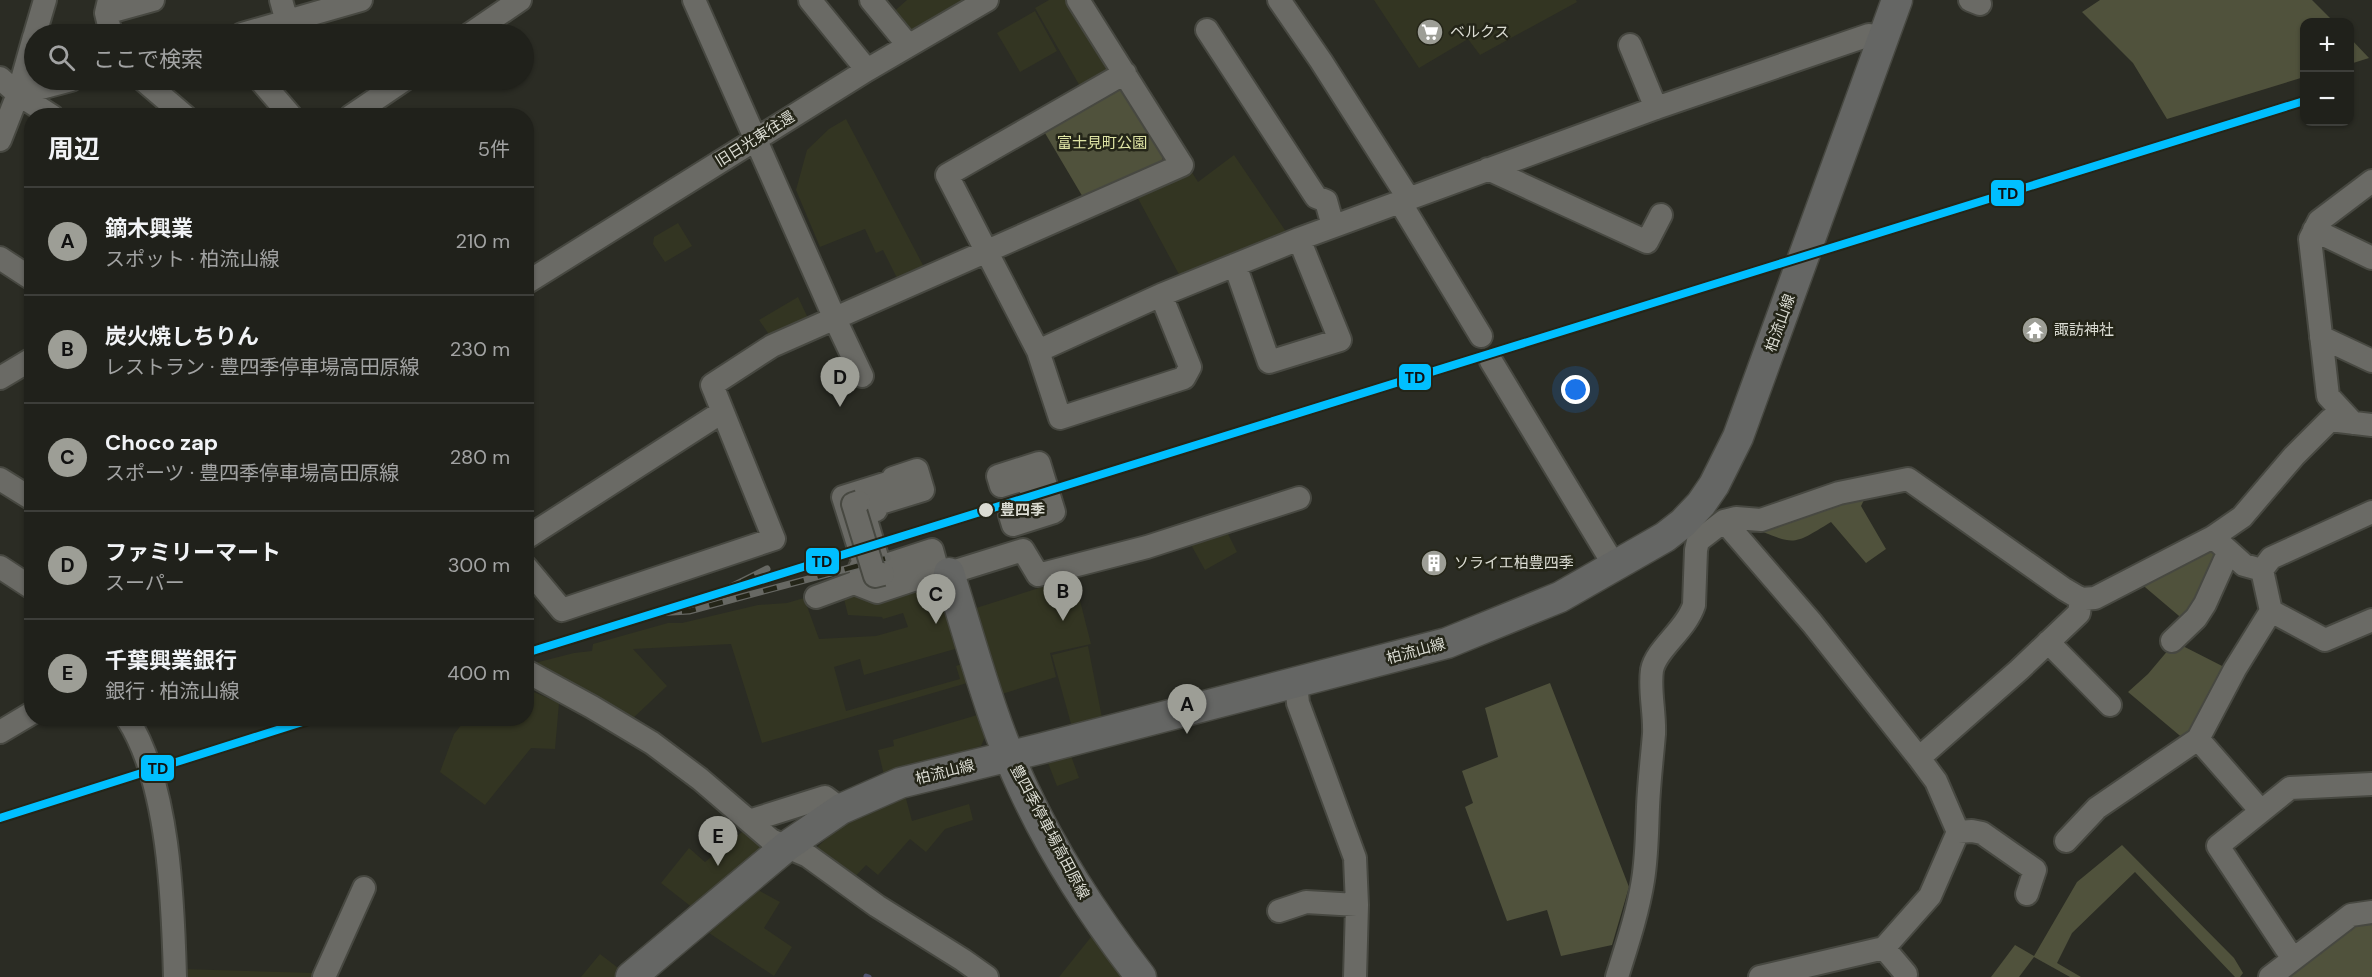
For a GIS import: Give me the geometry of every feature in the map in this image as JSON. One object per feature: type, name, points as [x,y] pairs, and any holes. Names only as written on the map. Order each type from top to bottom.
[{"type":"main road","name":"柏流山線","points":[[636,976],[787,846],[841,809],[900,783],[1407,654],[1478,632],[1560,597],[1665,537],[1690,532],[1701,504],[1714,485],[1738,437],[1898,0]]},
{"type":"main road","name":"豊四季停車場高田原線","points":[[941,562],[1009,755],[1024,789],[1059,855],[1091,907],[1141,977]]},
{"type":"street","points":[[38,24],[45,0]]},
{"type":"street","points":[[109,16],[153,0]]},
{"type":"street","points":[[281,0],[287,22]]},
{"type":"street","points":[[280,24],[361,0]]},
{"type":"street","points":[[485,24],[520,0]]},
{"type":"street","points":[[694,0],[862,376]]},
{"type":"street","points":[[810,0],[867,70]]},
{"type":"street","points":[[871,0],[908,45]]},
{"type":"street","name":"旧日光東往還","points":[[534,278],[867,70],[987,0]]},
{"type":"street","points":[[534,577],[562,610],[774,539],[765,511],[712,385],[772,346],[1182,165],[1078,0]]},
{"type":"street","points":[[1279,0],[1321,61],[1481,336]]},
{"type":"street","points":[[1207,30],[1316,196],[1326,201],[1334,226]]},
{"type":"street","points":[[1038,351],[1161,295],[1334,226],[1656,108],[1869,35],[1883,38]]},
{"type":"street","points":[[1630,45],[1656,108]]},
{"type":"street","points":[[1125,73],[947,175],[1038,351],[1060,418],[1184,378],[1190,367],[1161,295]]},
{"type":"street","points":[[0,140],[24,74]]},
{"type":"street","points":[[0,78],[18,94],[40,108]]},
{"type":"street","points":[[18,94],[33,90]]},
{"type":"street","points":[[155,90],[176,108]]},
{"type":"street","points":[[269,90],[284,108]]},
{"type":"street","points":[[363,108],[389,90]]},
{"type":"street","points":[[1488,169],[1647,242],[1661,215]]},
{"type":"street","points":[[2362,424],[2328,396],[2310,239],[2319,221],[2372,181]]},
{"type":"street","points":[[2314,230],[2372,258]]},
{"type":"street","points":[[1235,265],[1269,362],[1340,340],[1299,239]]},
{"type":"street","points":[[0,258],[24,274]]},
{"type":"street","points":[[2321,337],[2372,361]]},
{"type":"street","points":[[1491,361],[1614,565]]},
{"type":"street","points":[[3,372],[24,363]]},
{"type":"street","points":[[534,533],[722,412]]},
{"type":"street","points":[[2172,641],[2196,618],[2205,604],[2221,545],[2294,456],[2330,420],[2362,424]]},
{"type":"street","points":[[941,562],[937,568],[871,587],[868,577],[863,578],[860,568],[865,567],[843,497],[894,481],[893,478],[917,470],[923,490],[874,505],[876,510],[864,513],[880,567],[941,562],[1023,550],[1038,575],[1147,547],[1299,498]]},
{"type":"street","points":[[1027,473],[1033,471],[1045,509],[1038,512]]},
{"type":"street","points":[[1617,977],[1640,895],[1647,852],[1654,729],[1652,668],[1657,658],[1682,629],[1694,605],[1696,550],[1690,532],[1736,518],[1761,520],[1839,493],[1908,479],[2081,599],[2095,598],[2221,545]]},
{"type":"street","points":[[0,480],[24,494]]},
{"type":"street","points":[[859,501],[853,504],[875,576],[883,573]]},
{"type":"street","points":[[2066,841],[2097,808],[2198,739],[2235,669],[2271,611],[2262,570],[2271,558],[2372,512]]},
{"type":"street","points":[[1724,521],[1812,623],[1919,758],[1936,781],[1959,832],[1930,896],[1884,948],[1760,977]]},
{"type":"street","points":[[2221,545],[2244,566],[2262,570]]},
{"type":"street","points":[[816,597],[854,583],[877,592],[928,575],[941,562]]},
{"type":"street","points":[[0,567],[24,583]]},
{"type":"street","points":[[1919,758],[2079,613],[2081,599]]},
{"type":"street","points":[[2271,611],[2325,640],[2372,620]]},
{"type":"street","points":[[2048,642],[2110,705]]},
{"type":"street","points":[[534,675],[652,743],[700,779],[771,840],[808,856],[877,906],[987,977]]},
{"type":"street","points":[[1296,682],[1298,704],[1355,858],[1358,905],[1355,977]]},
{"type":"street","points":[[0,732],[24,718]]},
{"type":"street","points":[[131,726],[147,761],[163,816],[175,977]]},
{"type":"street","points":[[2198,739],[2261,811]]},
{"type":"street","points":[[2293,959],[2218,846],[2290,788],[2372,784]]},
{"type":"street","points":[[749,821],[825,797],[841,809]]},
{"type":"street","points":[[1959,832],[1982,833],[2035,870],[2027,894]]},
{"type":"street","points":[[324,977],[364,888]]},
{"type":"street","points":[[1279,912],[1306,902],[1358,905]]},
{"type":"street","points":[[2270,977],[2351,915],[2372,912]]},
{"type":"street","points":[[1884,948],[1906,974]]},
{"type":"shaded area","points":[[907,0],[973,0],[912,34],[891,14]]},
{"type":"shaded area","points":[[1049,0],[1069,0],[1108,68],[1107,73],[1081,88],[1035,8]]},
{"type":"shaded area","name":"ベルクス","points":[[1374,0],[1576,0],[1577,2],[1480,55],[1468,39],[1419,68]]},
{"type":"shaded area","points":[[1035,11],[1057,51],[1020,72],[997,33]]},
{"type":"shaded area","points":[[846,119],[925,269],[898,280],[883,250],[876,253],[865,229],[820,247],[796,190],[807,150],[829,129]]},
{"type":"shaded area","points":[[1234,155],[1289,236],[1182,280],[1134,191],[1188,166],[1198,182]]},
{"type":"shaded area","points":[[678,223],[692,246],[665,262],[653,244],[654,237]]},
{"type":"shaded area","points":[[798,297],[807,316],[805,320],[770,336],[759,320]]},
{"type":"shaded area","points":[[1226,530],[1237,552],[1205,570],[1190,543]]},
{"type":"shaded area","points":[[934,577],[962,647],[864,675],[860,659],[834,667],[846,711],[960,679],[956,666],[967,662],[974,681],[762,743],[731,644],[633,649],[667,686],[630,721],[534,669],[534,663],[592,651],[593,644],[668,623],[682,623],[758,605],[787,603],[804,598],[819,639],[876,636],[908,627],[903,613],[883,619],[882,617],[848,615],[843,595]]},
{"type":"shaded area","points":[[1074,577],[1091,644],[1050,653],[1056,677],[1002,694],[976,608]]},
{"type":"shaded area","points":[[1088,646],[1103,723],[1073,731],[1052,655]]},
{"type":"shaded area","points":[[534,692],[559,703],[555,749],[531,748],[485,805],[440,772],[454,734],[460,726],[534,726]]},
{"type":"shaded area","points":[[984,713],[989,728],[981,746],[884,775],[878,750],[894,746],[893,740]]},
{"type":"shaded area","points":[[1069,750],[1079,778],[1057,786],[1046,758]]},
{"type":"shaded area","points":[[905,795],[912,821],[969,804],[973,820],[945,829],[926,852],[910,839],[878,875],[866,865],[851,881],[812,852],[840,826]]},
{"type":"shaded area","points":[[747,828],[768,846],[698,912],[661,883],[689,848],[705,862]]},
{"type":"shaded area","points":[[758,890],[780,902],[764,928],[792,947],[774,976],[709,933]]},
{"type":"shaded area","points":[[1095,932],[1127,977],[1059,977]]},
{"type":"shaded area","points":[[600,954],[622,971],[615,977],[581,977]]},
{"type":"shaded area","points":[[181,969],[313,973],[312,977],[181,977]]},
{"type":"green space","points":[[2100,0],[2312,0],[2330,18],[2300,18],[2300,78],[2167,119],[2133,63],[2082,12]]},
{"type":"green space","points":[[2354,42],[2369,58],[2354,63]]},
{"type":"green space","name":"富士見町公園","points":[[1114,87],[1122,89],[1163,157],[1161,166],[1084,199],[1042,128]]},
{"type":"green space","points":[[1837,491],[1865,498],[1861,506],[1886,549],[1866,563],[1831,522],[1801,539],[1794,540],[1778,538],[1754,528]]},
{"type":"green space","points":[[2208,548],[2218,553],[2185,621],[2139,582]]},
{"type":"green space","points":[[2175,642],[2228,669],[2185,740],[2128,692],[2148,674]]},
{"type":"green space","points":[[1550,683],[1629,887],[1612,945],[1561,956],[1547,910],[1507,921],[1465,807],[1473,803],[1462,771],[1498,757],[1485,708]]},
{"type":"green space","points":[[2122,845],[2234,958],[2243,973],[2240,977],[2235,977],[2135,872],[2072,933],[2057,963],[2081,977],[2070,977],[2034,957],[2019,977],[1991,977],[2015,945],[2034,956],[2077,882]]},
{"type":"green space","points":[[2372,919],[2372,977],[2282,977],[2350,925]]},
{"type":"railway","points":[[654,613],[689,611],[887,558]]},
{"type":"railway","points":[[717,594],[767,569]]},
{"type":"transit line","name":"TD","points":[[534,651],[2300,102]]},
{"type":"transit line","name":"TD","points":[[0,818],[290,726]]},
{"type":"place","name":"ベルクス","points":[[1430,32]]},
{"type":"place","name":"諏訪神社","points":[[2035,330]]},
{"type":"place","name":"ファミリーマート","points":[[840,407]]},
{"type":"place","name":"豊四季","points":[[986,510]]},
{"type":"place","name":"ソライエ柏豊四季","points":[[1434,563]]},
{"type":"place","name":"炭火焼しちりん","points":[[1063,621]]},
{"type":"place","name":"Choco zap","points":[[936,624]]},
{"type":"place","name":"鏑木興業","points":[[1187,734]]},
{"type":"place","name":"千葉興業銀行","points":[[718,866]]}]
